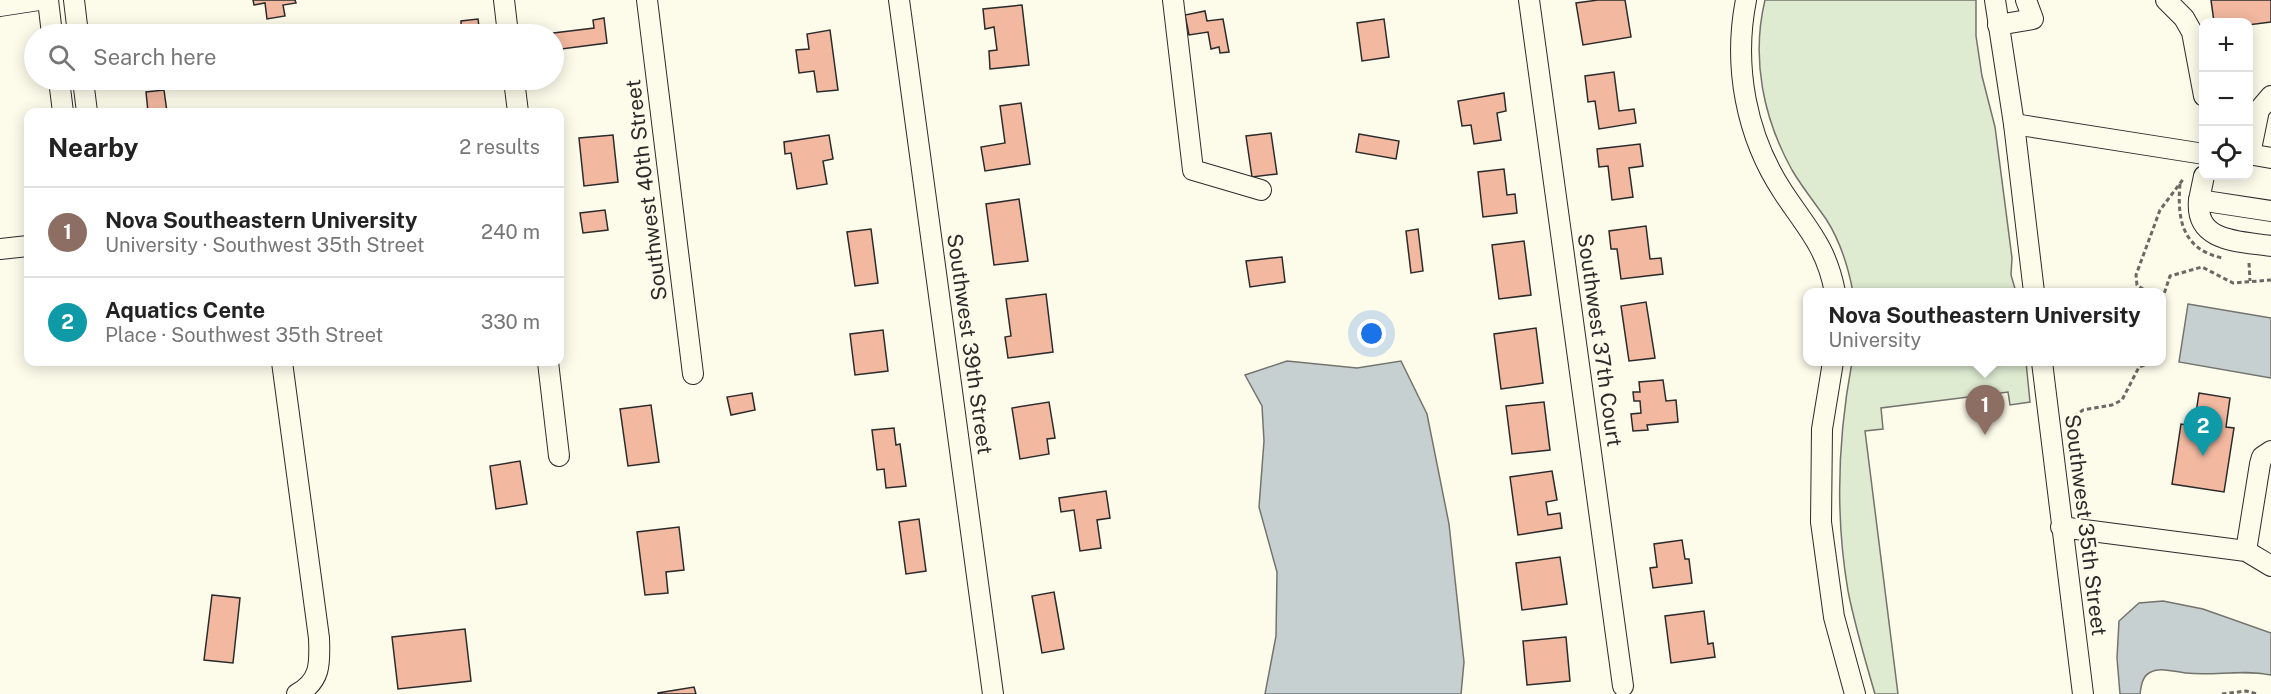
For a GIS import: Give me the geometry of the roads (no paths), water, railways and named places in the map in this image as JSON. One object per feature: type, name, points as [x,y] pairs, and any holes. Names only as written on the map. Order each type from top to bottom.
[{"type":"street","points":[[0,6],[39,0]]},
{"type":"street","points":[[48,0],[51,24]]},
{"type":"street","points":[[74,0],[77,24]]},
{"type":"street","points":[[504,0],[507,24]]},
{"type":"street","name":"Southwest 40th Street","points":[[647,0],[693,374]]},
{"type":"street","name":"Southwest 39th Street","points":[[899,0],[993,694]]},
{"type":"street","points":[[1173,0],[1193,170],[1261,190]]},
{"type":"street","name":"Southwest 37th Court","points":[[1529,0],[1623,686]]},
{"type":"street","points":[[1746,0],[1740,45],[1741,74],[1755,136],[1783,193],[1817,239],[1831,272],[1834,288]]},
{"type":"street","points":[[1995,0],[2014,124],[2034,288]]},
{"type":"street","points":[[1998,25],[2033,19],[2026,0]]},
{"type":"street","points":[[2166,0],[2184,18],[2192,32],[2200,72]]},
{"type":"street","points":[[60,90],[62,108]]},
{"type":"street","points":[[84,90],[86,108]]},
{"type":"street","points":[[515,90],[518,108]]},
{"type":"street","points":[[2253,136],[2259,110],[2271,96]]},
{"type":"street","points":[[2014,124],[2199,153]]},
{"type":"street","points":[[2253,155],[2271,158]]},
{"type":"street","points":[[2195,176],[2200,216],[2210,232],[2229,239],[2271,246]]},
{"type":"street","points":[[2199,200],[2271,211]]},
{"type":"street","points":[[0,249],[24,246]]},
{"type":"street","points":[[283,366],[319,638],[316,677],[306,689],[297,694]]},
{"type":"street","points":[[548,366],[559,456]]},
{"type":"street","points":[[1832,366],[1822,429],[1821,522],[1834,616],[1855,694]]},
{"type":"street","name":"Southwest 35th Street","points":[[2042,366],[2083,694]]},
{"type":"street","points":[[2246,551],[2260,464],[2262,457],[2271,451]]},
{"type":"street","points":[[2061,527],[2246,551],[2271,566]]},
{"type":"place","name":"Nova Southeastern University","points":[[1985,435]]},
{"type":"place","name":"Aquatics Cente","points":[[2203,456]]}]
